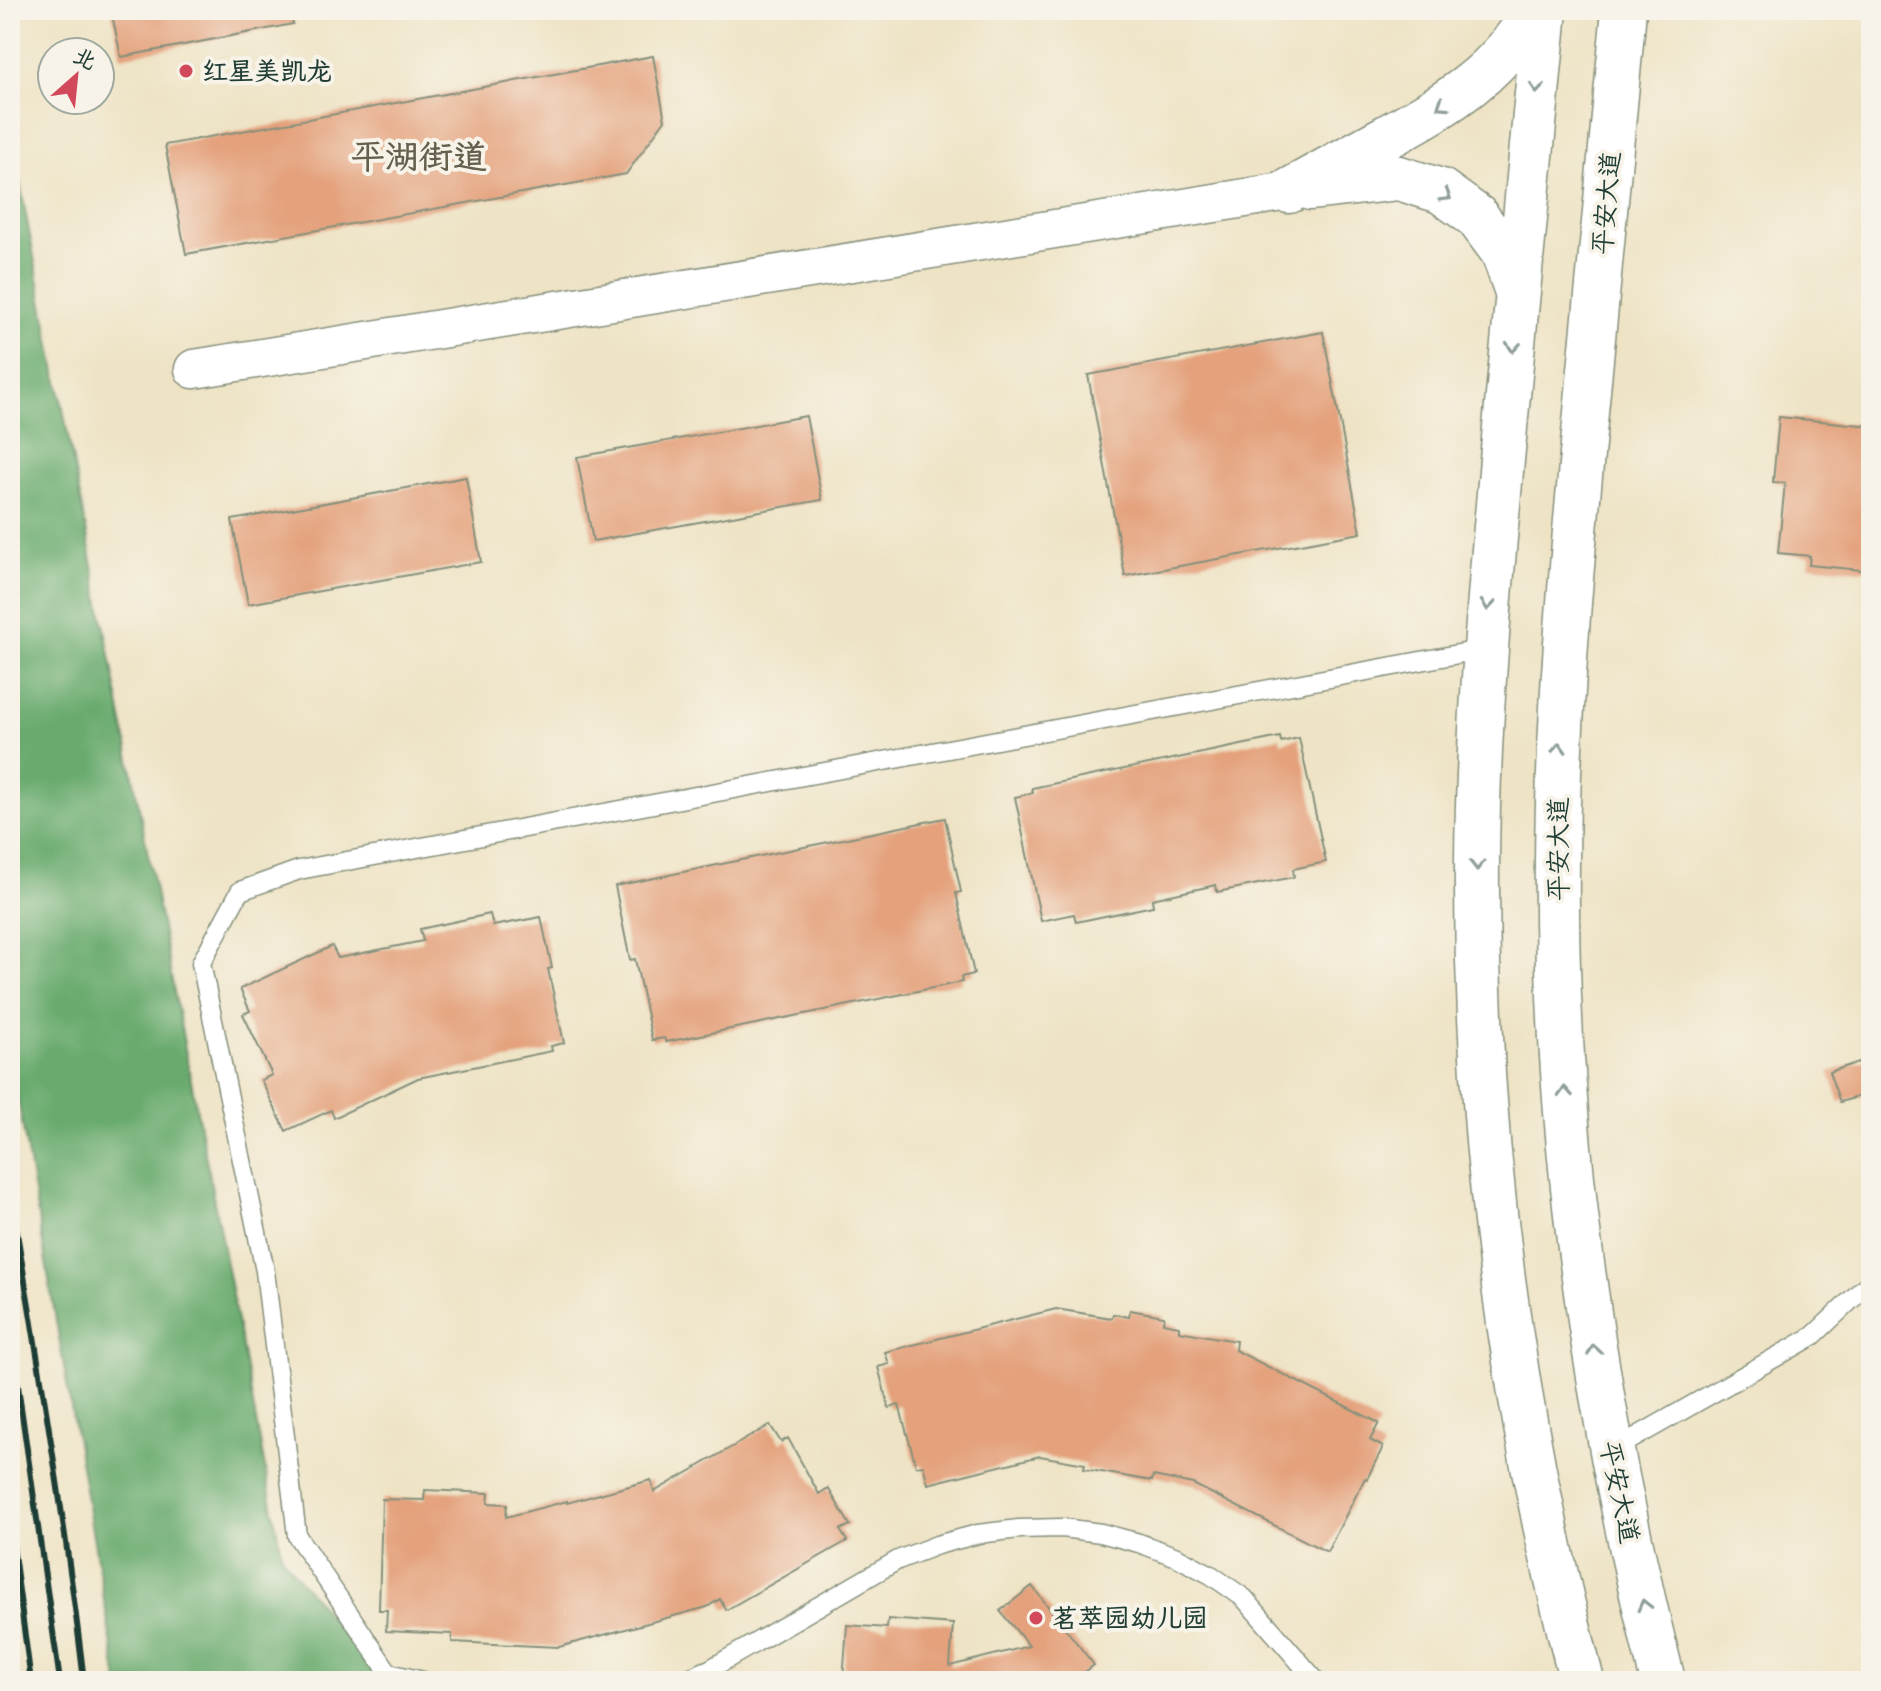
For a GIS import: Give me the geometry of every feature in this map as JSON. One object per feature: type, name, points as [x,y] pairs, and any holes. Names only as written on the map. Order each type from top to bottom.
[{"type":"main road","points":[[1289,191],[1442,106],[1474,83],[1503,56],[1535,10]]},
{"type":"main road","points":[[1545,10],[1485,649],[1477,864],[1479,989],[1486,1114],[1498,1239],[1515,1363],[1536,1487],[1582,1681]]},
{"type":"main road","name":"平安大道","points":[[1624,10],[1567,620],[1559,742],[1556,864],[1565,1109],[1577,1231],[1611,1451],[1663,1681]]},
{"type":"main road","points":[[1289,191],[1399,178],[1441,191],[1477,217],[1503,252],[1518,294]]},
{"type":"street","points":[[194,369],[1289,191]]},
{"type":"lane","points":[[423,1681],[389,1673],[297,1536],[265,1271],[201,963],[240,891],[299,870],[1485,649]]},
{"type":"lane","points":[[1611,1451],[1813,1336],[1871,1281]]},
{"type":"lane","points":[[682,1681],[710,1669],[898,1560],[978,1534],[1062,1528],[1101,1533],[1139,1543],[1177,1557],[1211,1575],[1244,1598],[1316,1681]]},
{"type":"green space","points":[[10,131],[282,1557],[380,1681],[118,1681],[10,1053]]},
{"type":"building","points":[[111,10],[291,10],[293,24],[121,57]]},
{"type":"building","points":[[653,56],[665,120],[626,174],[186,254],[165,145]]},
{"type":"building","points":[[1323,332],[1361,533],[1125,576],[1088,375]]},
{"type":"building","points":[[806,416],[822,500],[593,541],[577,457]]},
{"type":"building","points":[[1779,417],[1871,426],[1871,571],[1809,565],[1810,556],[1778,553],[1785,483],[1773,482]]},
{"type":"building","points":[[466,477],[481,562],[248,604],[232,520]]},
{"type":"building","points":[[1280,737],[1281,742],[1299,738],[1326,862],[1293,869],[1294,877],[1217,892],[1216,885],[1152,899],[1153,906],[1076,922],[1074,914],[1041,921],[1015,797],[1033,793],[1032,788]]},
{"type":"building","points":[[945,818],[961,892],[956,893],[974,974],[961,977],[962,982],[666,1042],[664,1038],[652,1040],[635,959],[630,960],[615,886]]},
{"type":"building","points":[[490,914],[493,926],[541,917],[552,968],[548,969],[564,1043],[551,1046],[552,1051],[418,1078],[334,1118],[331,1110],[286,1131],[261,1080],[272,1075],[243,1014],[250,1011],[240,989],[332,946],[338,958],[423,941],[420,929]]},
{"type":"building","points":[[1871,1058],[1871,1093],[1840,1102],[1829,1072]]},
{"type":"building","points":[[1056,1309],[1112,1318],[1113,1314],[1129,1317],[1130,1310],[1164,1316],[1163,1323],[1179,1326],[1179,1331],[1236,1341],[1235,1350],[1379,1423],[1370,1440],[1383,1447],[1327,1552],[1193,1484],[1153,1476],[1152,1481],[1084,1469],[1085,1464],[1040,1456],[928,1484],[923,1465],[916,1466],[899,1405],[889,1408],[878,1367],[889,1364],[885,1352]]},
{"type":"building","points":[[770,1425],[781,1442],[788,1438],[819,1494],[828,1488],[850,1525],[840,1530],[847,1541],[726,1610],[720,1599],[707,1607],[559,1647],[452,1642],[452,1634],[386,1631],[387,1610],[379,1610],[382,1499],[424,1500],[425,1490],[489,1493],[488,1503],[507,1504],[506,1517],[651,1480],[654,1492]]},
{"type":"building","points":[[1032,1586],[1094,1665],[1073,1681],[843,1681],[847,1625],[887,1628],[888,1619],[953,1624],[950,1666],[1029,1646],[1000,1611]]},
{"type":"railway","points":[[10,1191],[59,1497],[84,1681]]},
{"type":"railway","points":[[10,1330],[60,1681]]},
{"type":"railway","points":[[10,1524],[31,1681]]},
{"type":"place","name":"红星美凯龙","points":[[186,71]]},
{"type":"place","name":"茗萃园幼儿园","points":[[1036,1618]]},
{"type":"district","name":"平湖街道","points":[[419,156]]}]
